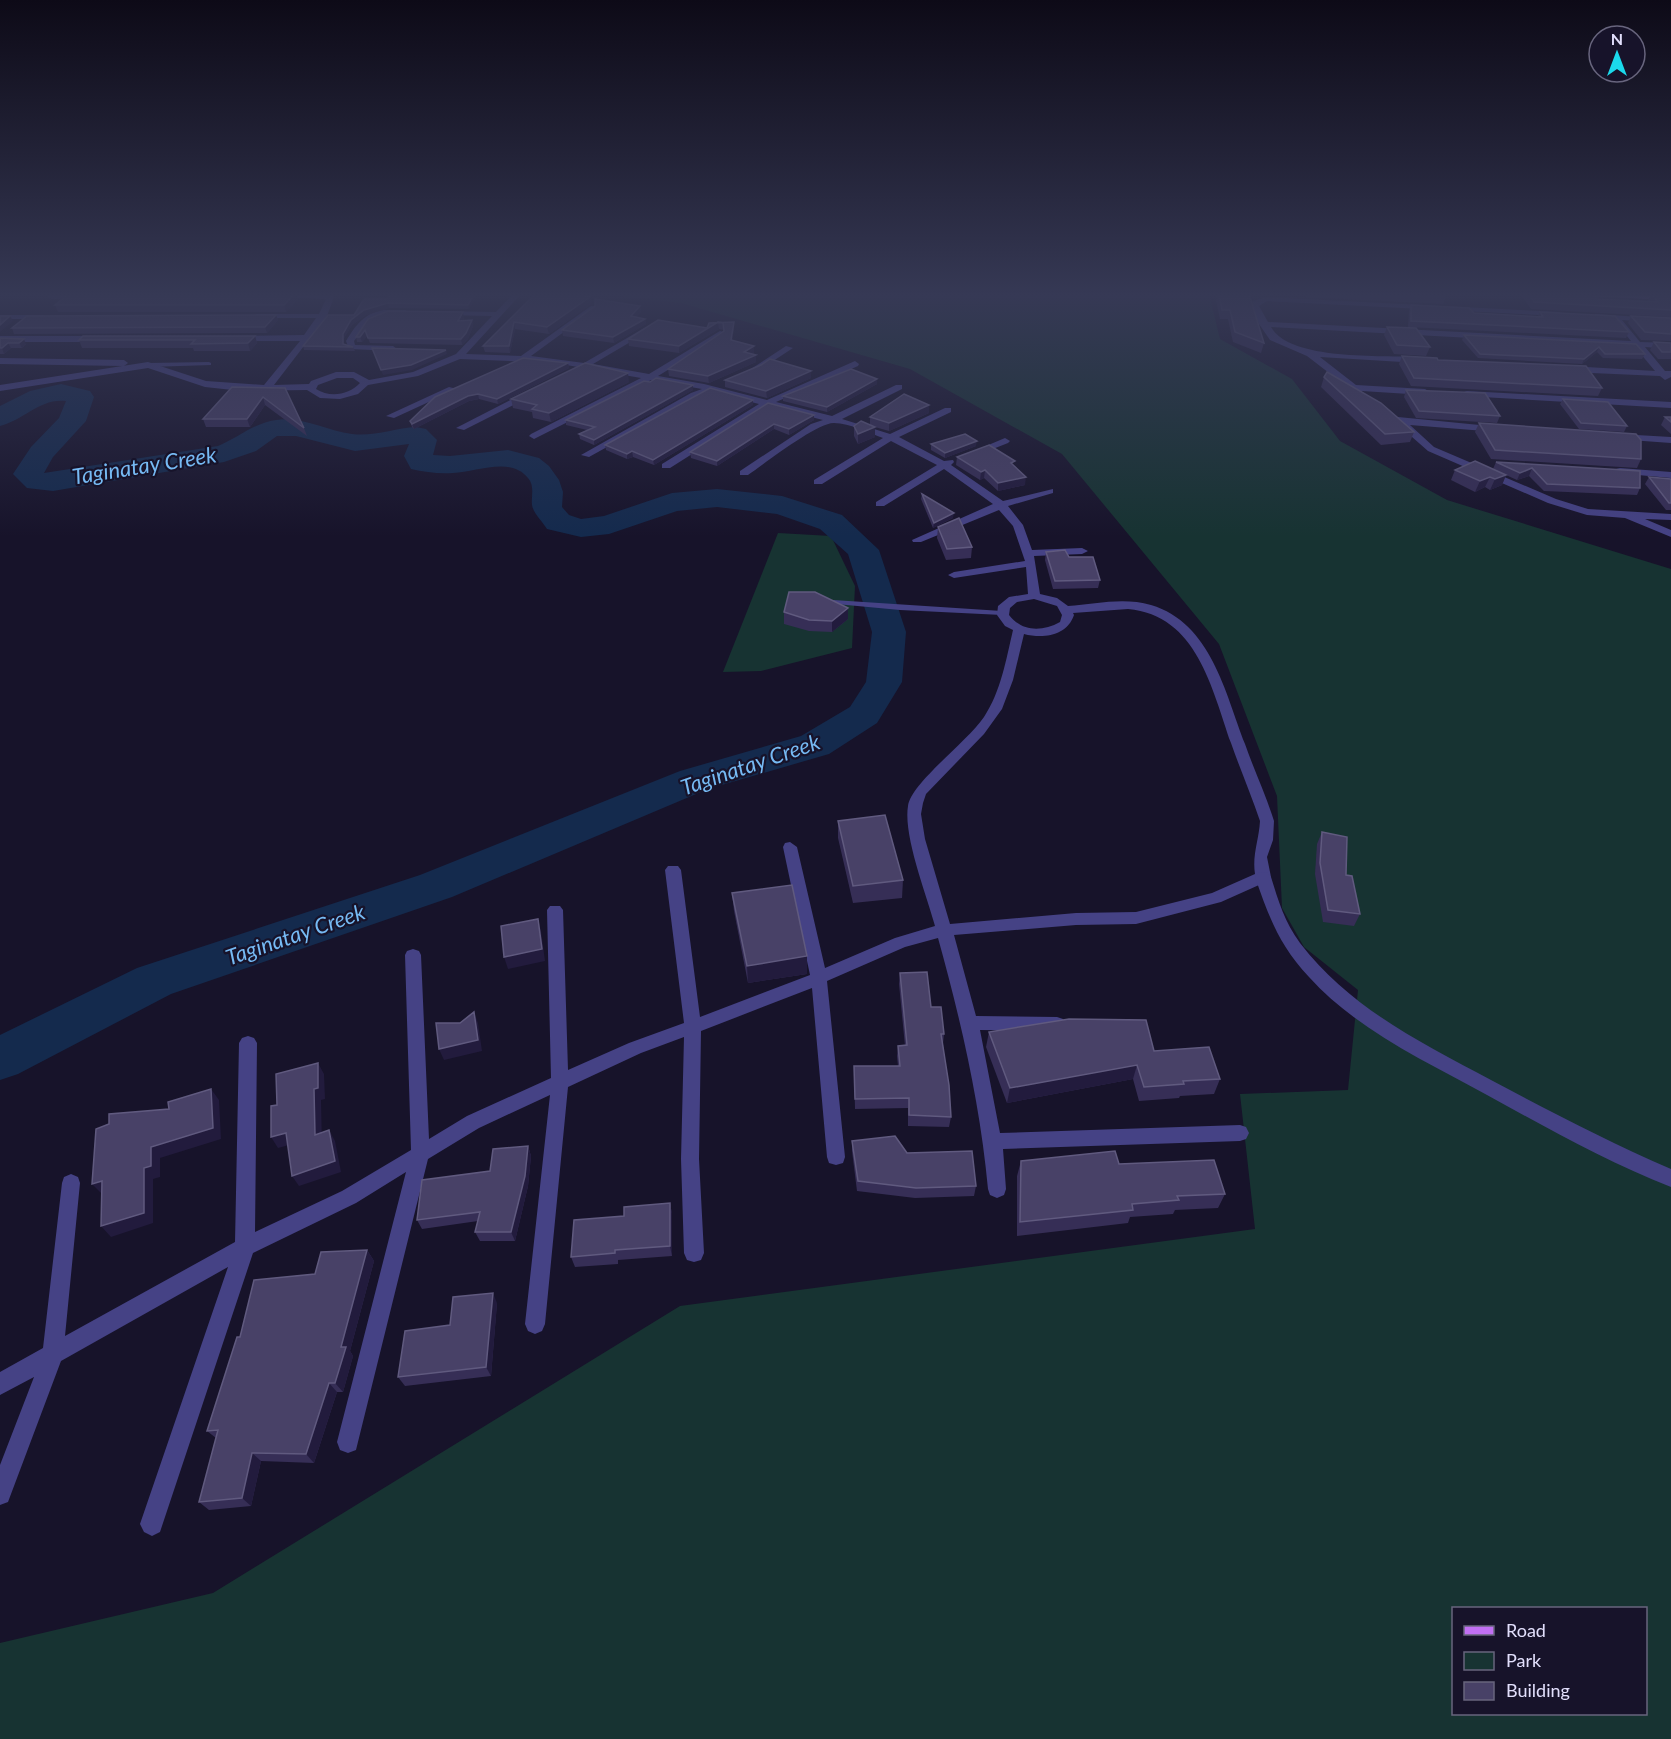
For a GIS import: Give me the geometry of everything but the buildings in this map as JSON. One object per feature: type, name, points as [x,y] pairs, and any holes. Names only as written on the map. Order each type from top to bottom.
[{"type":"street","points":[[0,388],[82,375]]},
{"type":"street","points":[[178,375],[205,384],[242,388],[311,387],[328,377],[339,375]]},
{"type":"street","points":[[267,387],[276,375]]},
{"type":"street","points":[[349,375],[363,380],[405,375]]},
{"type":"street","points":[[635,375],[711,389],[834,419],[891,437],[943,464],[1000,505],[1018,525],[1030,558],[1034,596]]},
{"type":"street","points":[[534,436],[654,375]]},
{"type":"street","points":[[666,466],[754,409],[831,375]]},
{"type":"street","points":[[1338,375],[1368,399]]},
{"type":"street","points":[[311,387],[314,393],[335,396],[359,390],[363,380]]},
{"type":"street","points":[[586,455],[694,395],[730,380]]},
{"type":"street","points":[[391,416],[463,385]]},
{"type":"street","points":[[744,473],[814,426],[834,419],[900,387]]},
{"type":"street","points":[[1352,388],[1434,393]]},
{"type":"street","points":[[461,428],[534,391]]},
{"type":"street","points":[[1458,394],[1671,405]]},
{"type":"street","points":[[818,482],[891,437],[948,410]]},
{"type":"street","points":[[1507,429],[1397,419],[1421,442],[1552,501],[1587,512],[1671,517]]},
{"type":"street","points":[[1612,436],[1671,440]]},
{"type":"street","points":[[880,504],[943,464],[1005,441]]},
{"type":"street","points":[[1462,462],[1496,464]]},
{"type":"street","points":[[1605,471],[1671,475]]},
{"type":"street","points":[[916,540],[1000,505],[1049,491]]},
{"type":"street","points":[[1627,515],[1671,534]]},
{"type":"street","points":[[954,575],[1030,558],[1082,551]]},
{"type":"street","points":[[1034,596],[1053,600],[1066,610],[1068,619],[1061,628],[1038,633],[1018,629],[1004,619],[1002,613],[1004,606],[1011,600],[1034,596]]},
{"type":"street","points":[[1066,610],[1124,606],[1149,608],[1169,617],[1196,645],[1212,670],[1267,821],[1266,840],[1260,857],[1263,877],[1278,922],[1293,946],[1315,973],[1359,1013],[1429,1055],[1590,1142],[1671,1178]]},
{"type":"street","points":[[997,1189],[994,1141],[970,1023],[918,839],[914,812],[915,800],[982,727],[995,708],[1010,666],[1018,629]]},
{"type":"street","points":[[790,847],[819,978],[836,1157]]},
{"type":"street","points":[[673,870],[693,1027],[690,1160],[694,1253]]},
{"type":"street","points":[[0,1384],[245,1247],[348,1197],[473,1122],[634,1048],[775,997],[858,963],[901,942],[944,930],[1054,921],[1136,918],[1215,898],[1263,877]]},
{"type":"street","points":[[535,1324],[560,1082],[555,910]]},
{"type":"street","points":[[348,1442],[420,1154],[413,955]]},
{"type":"street","points":[[970,1023],[1071,1024]]},
{"type":"street","points":[[152,1524],[245,1247],[248,1043]]},
{"type":"street","points":[[994,1141],[1240,1133]]},
{"type":"street","points":[[0,1494],[53,1355],[71,1183]]},
{"type":"lane","points":[[836,602],[1002,613]]},
{"type":"green space","points":[[921,375],[1285,375],[1292,379],[1340,441],[1447,500],[1671,569],[1671,1739],[0,1739],[0,1643],[213,1593],[680,1306],[1255,1229],[1240,1094],[1348,1090],[1358,990],[1304,947],[1282,908],[1277,796],[1219,644],[1062,454]]},
{"type":"green space","points":[[778,533],[831,536],[855,586],[852,648],[761,671],[723,672]]},
{"type":"waterway","name":"Taginatay Creek","points":[[0,418],[18,406],[50,393],[71,393],[81,397],[72,421],[41,453],[28,474],[37,482],[53,482],[224,453],[246,445],[266,431],[285,427],[355,443],[416,435],[423,440],[418,456],[421,463],[450,465],[496,458],[519,460],[529,464],[542,476],[547,488],[547,507],[558,522],[581,528],[609,525],[672,502],[717,498],[782,505],[831,522],[863,550],[889,632],[884,682],[864,715],[815,745],[694,780],[436,886],[154,981],[0,1059]]}]
